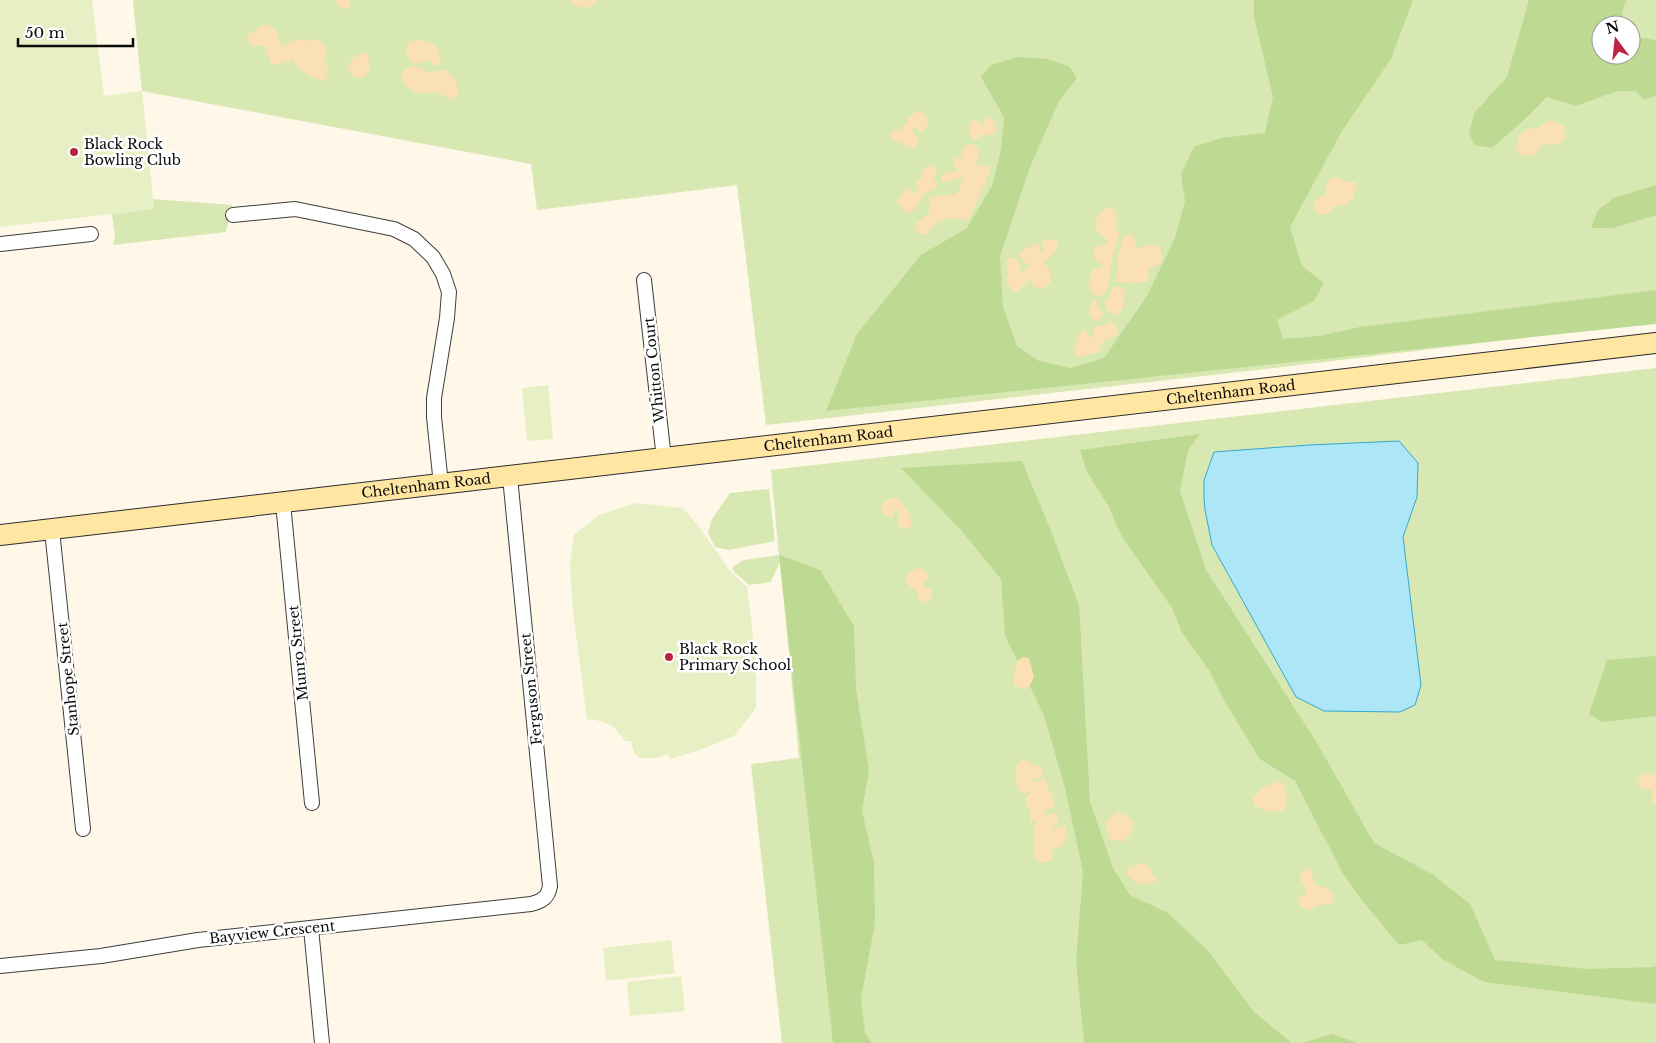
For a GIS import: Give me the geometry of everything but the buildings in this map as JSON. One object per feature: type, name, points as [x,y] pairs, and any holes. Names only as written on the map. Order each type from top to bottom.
[{"type":"street","points":[[233,215],[295,209],[394,230],[414,239],[433,257],[443,274],[449,292],[447,318],[434,398],[434,417],[441,485]]},
{"type":"street","points":[[0,244],[91,234]]},
{"type":"street","name":"Whitton Court","points":[[644,280],[664,459]]},
{"type":"street","name":"Cheltenham Road","points":[[0,535],[1656,343]]},
{"type":"street","name":"Ferguson Street","points":[[510,477],[550,886],[548,894],[544,899]]},
{"type":"street","name":"Munro Street","points":[[283,503],[312,804]]},
{"type":"street","name":"Stanhope Street","points":[[52,530],[83,829]]},
{"type":"street","name":"Bayview Crescent","points":[[0,966],[147,950],[198,940],[532,904],[544,899]]},
{"type":"street","points":[[311,928],[322,1043]]},
{"type":"green space","name":"Black Rock Bowling Club","points":[[0,0],[92,0],[104,96],[142,91],[154,209],[0,227]]},
{"type":"green space","points":[[133,0],[1656,0],[1656,322],[1274,368],[766,425],[737,185],[537,210],[531,164],[142,91]]},
{"type":"green space","points":[[1254,0],[1413,0],[1391,59],[1342,131],[1290,227],[1302,266],[1324,283],[1314,301],[1277,320],[1283,339],[1319,336],[1360,327],[1656,290],[1656,324],[826,411],[857,334],[921,255],[967,228],[993,184],[1001,149],[1004,117],[981,77],[991,65],[1018,57],[1048,59],[1070,67],[1077,78],[1059,101],[1030,167],[1000,256],[1003,307],[1017,346],[1039,361],[1071,368],[1104,358],[1147,296],[1175,238],[1185,201],[1181,174],[1194,147],[1221,138],[1265,133],[1273,97],[1254,17]]},
{"type":"green space","points":[[1529,0],[1627,0],[1623,15],[1591,15],[1591,65],[1641,65],[1641,38],[1656,40],[1656,96],[1644,100],[1636,91],[1617,91],[1576,106],[1547,97],[1492,148],[1474,145],[1469,132],[1475,112],[1507,77]]},
{"type":"green space","points":[[1656,185],[1656,215],[1613,228],[1591,228],[1598,210],[1614,198]]},
{"type":"green space","points":[[153,199],[232,205],[226,232],[113,245],[115,238],[112,214],[154,209]]},
{"type":"green space","points":[[1656,368],[1656,1043],[782,1043],[751,764],[799,758],[780,562],[771,582],[749,585],[734,572],[732,567],[744,560],[779,555],[771,470]]},
{"type":"green space","points":[[548,385],[553,439],[527,441],[522,388]]},
{"type":"green space","points":[[1200,434],[1188,450],[1180,491],[1206,570],[1317,743],[1374,843],[1432,874],[1470,904],[1495,960],[1587,969],[1654,967],[1656,965],[1656,1004],[1484,982],[1442,959],[1422,940],[1399,945],[1361,899],[1342,872],[1295,781],[1260,759],[1225,702],[1210,672],[1182,632],[1172,608],[1121,535],[1109,507],[1087,472],[1080,450]]},
{"type":"green space","points":[[1022,461],[1079,605],[1090,802],[1113,868],[1130,895],[1168,913],[1208,951],[1254,1012],[1292,1043],[1084,1043],[1076,961],[1083,872],[1065,788],[1044,715],[1005,636],[1001,579],[961,530],[901,468]]},
{"type":"green space","points":[[769,489],[775,541],[729,550],[715,547],[708,533],[712,519],[730,493]]},
{"type":"green space","points":[[636,503],[683,508],[700,528],[729,570],[747,587],[756,660],[756,708],[734,736],[700,750],[670,759],[668,754],[656,758],[639,758],[634,753],[631,741],[625,741],[614,728],[600,721],[587,719],[573,612],[570,565],[574,535],[599,515]]},
{"type":"green space","points":[[779,555],[820,570],[854,626],[856,689],[869,770],[862,811],[874,863],[875,923],[861,998],[865,1033],[872,1043],[833,1043]]},
{"type":"green space","points":[[1656,656],[1656,716],[1602,722],[1589,714],[1607,660]]},
{"type":"green space","points":[[671,940],[675,973],[606,981],[603,948]]},
{"type":"green space","points":[[681,976],[685,1011],[630,1016],[627,982]]},
{"type":"green space","points":[[1332,1034],[1357,1043],[1302,1043]]},
{"type":"sand","points":[[336,0],[349,0],[351,7],[342,9]]},
{"type":"sand","points":[[570,0],[596,0],[593,6],[584,8],[573,4]]},
{"type":"sand","points":[[265,24],[275,29],[282,46],[297,39],[305,41],[317,39],[321,42],[327,51],[324,61],[328,73],[324,81],[310,76],[301,70],[294,63],[293,59],[279,65],[272,64],[264,45],[253,46],[249,43],[247,38],[250,33]]},
{"type":"sand","points":[[415,40],[426,41],[437,47],[441,62],[436,66],[428,60],[420,63],[411,63],[406,52],[407,44]]},
{"type":"sand","points":[[361,53],[366,54],[368,57],[369,70],[363,78],[353,77],[348,68],[349,65],[352,59]]},
{"type":"sand","points":[[413,66],[421,68],[425,72],[446,70],[456,81],[459,95],[451,100],[437,92],[416,93],[407,87],[401,77],[403,71]]},
{"type":"sand","points":[[920,111],[928,121],[927,127],[923,132],[916,128],[913,129],[913,134],[919,137],[918,144],[913,149],[891,139],[890,133],[903,128],[913,114]]},
{"type":"sand","points":[[989,118],[996,123],[995,133],[992,135],[982,135],[973,140],[969,128],[973,120],[977,120],[981,126],[985,125],[983,120]]},
{"type":"sand","points":[[1548,121],[1556,121],[1564,127],[1565,134],[1562,142],[1559,144],[1542,145],[1536,153],[1530,156],[1520,155],[1516,145],[1520,135],[1525,130],[1539,127]]},
{"type":"sand","points":[[969,144],[975,145],[979,151],[976,163],[980,166],[990,166],[990,172],[969,220],[946,219],[932,227],[928,233],[921,235],[916,230],[915,224],[929,214],[929,199],[949,194],[952,196],[957,193],[964,179],[959,178],[943,183],[941,177],[944,173],[956,172],[958,168],[953,165],[955,158],[961,157],[963,147]]},
{"type":"sand","points":[[932,165],[937,171],[934,178],[938,185],[937,187],[925,192],[915,209],[909,213],[905,211],[897,201],[907,188],[911,189],[913,193],[918,191],[917,180],[921,179],[925,168]]},
{"type":"sand","points":[[1335,177],[1345,182],[1352,181],[1357,184],[1353,197],[1346,205],[1337,205],[1327,214],[1318,214],[1314,210],[1315,200],[1325,195],[1327,182]]},
{"type":"sand","points":[[1111,206],[1116,212],[1116,227],[1119,234],[1107,292],[1100,296],[1094,295],[1088,284],[1094,269],[1102,268],[1102,264],[1096,261],[1094,257],[1095,246],[1108,244],[1108,241],[1098,232],[1095,224],[1100,213]]},
{"type":"sand","points":[[1133,235],[1137,249],[1148,244],[1159,246],[1163,256],[1161,264],[1149,268],[1148,281],[1137,283],[1118,282],[1115,278],[1119,268],[1117,262],[1118,254],[1124,236]]},
{"type":"sand","points":[[1044,239],[1055,240],[1058,243],[1056,250],[1048,260],[1041,264],[1046,265],[1051,273],[1051,281],[1045,287],[1039,288],[1033,286],[1030,278],[1019,291],[1014,292],[1006,278],[1009,274],[1006,265],[1008,259],[1013,257],[1016,259],[1020,264],[1021,273],[1024,273],[1026,268],[1031,265],[1029,262],[1025,264],[1020,258],[1020,253],[1024,249],[1038,243],[1040,251],[1044,250],[1042,244]]},
{"type":"sand","points":[[1117,286],[1125,291],[1121,311],[1115,315],[1107,309],[1105,300],[1109,297],[1112,288]]},
{"type":"sand","points":[[1092,300],[1097,300],[1098,308],[1102,310],[1104,315],[1097,321],[1092,319],[1089,313]]},
{"type":"sand","points":[[1111,321],[1118,329],[1118,335],[1104,341],[1099,352],[1079,357],[1074,354],[1078,334],[1084,329],[1090,338],[1094,337],[1095,327],[1106,325]]},
{"type":"sand","points":[[898,498],[912,517],[911,526],[905,529],[899,527],[898,510],[893,511],[895,517],[890,517],[886,516],[882,510],[884,501]]},
{"type":"sand","points":[[918,568],[923,569],[930,578],[924,582],[924,586],[931,589],[932,599],[928,602],[919,600],[918,593],[907,582],[906,576]]},
{"type":"sand","points":[[1023,657],[1029,658],[1034,677],[1029,687],[1022,688],[1014,685],[1013,676],[1017,661]]},
{"type":"sand","points":[[1023,759],[1041,768],[1043,774],[1041,777],[1034,778],[1034,782],[1045,778],[1048,786],[1047,789],[1051,792],[1055,805],[1044,813],[1047,815],[1056,812],[1059,821],[1054,825],[1054,828],[1056,829],[1061,825],[1065,826],[1068,835],[1061,846],[1053,849],[1052,859],[1048,862],[1040,863],[1033,856],[1033,828],[1037,822],[1035,820],[1030,823],[1031,814],[1025,802],[1025,798],[1031,793],[1030,791],[1023,795],[1015,777],[1016,765]]},
{"type":"sand","points":[[1649,773],[1656,776],[1656,805],[1652,801],[1652,790],[1640,788],[1638,781],[1642,775]]},
{"type":"sand","points":[[1280,781],[1286,791],[1285,810],[1277,812],[1255,806],[1253,797],[1262,788]]},
{"type":"sand","points":[[1117,812],[1129,817],[1133,824],[1133,829],[1122,842],[1109,839],[1105,823]]},
{"type":"sand","points":[[1144,863],[1151,868],[1153,877],[1157,878],[1156,881],[1139,884],[1126,873],[1129,867]]},
{"type":"sand","points":[[1309,868],[1316,885],[1329,889],[1332,894],[1333,903],[1318,905],[1308,911],[1300,905],[1298,898],[1307,892],[1300,880],[1301,871]]},
{"type":"water","points":[[1399,441],[1418,463],[1417,497],[1403,537],[1421,685],[1415,705],[1400,712],[1324,711],[1296,697],[1212,545],[1205,510],[1204,480],[1214,452]]},
{"type":"place","name":"Black Rock Bowling Club","points":[[74,152]]},
{"type":"place","name":"Black Rock Primary School","points":[[669,657]]}]
